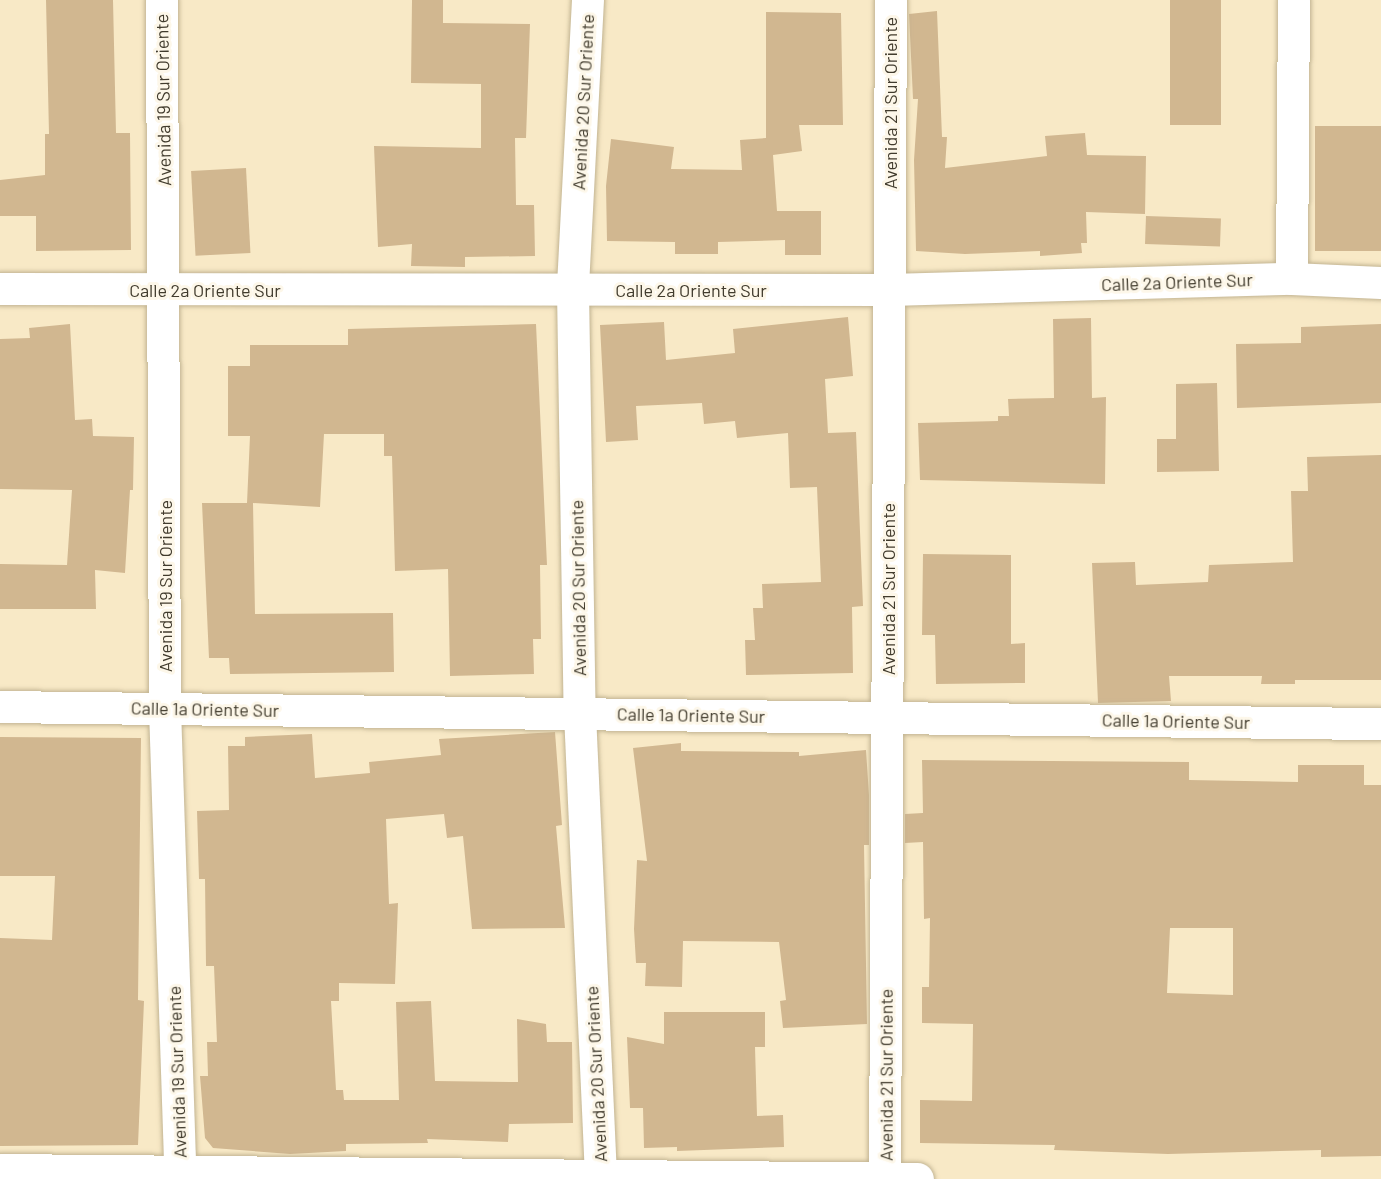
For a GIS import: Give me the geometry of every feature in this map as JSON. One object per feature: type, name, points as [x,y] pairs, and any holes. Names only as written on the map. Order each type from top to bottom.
[{"type":"street","name":"Avenida 19 Sur Oriente","points":[[162,0],[166,290],[165,709],[181,1175]]},
{"type":"street","name":"Avenida 20 Sur Oriente","points":[[588,0],[573,290],[580,714],[601,1178]]},
{"type":"street","name":"Avenida 21 Sur Oriente","points":[[885,1179],[891,0]]},
{"type":"street","points":[[1292,279],[1294,0]]},
{"type":"street","name":"Calle 2a Oriente Sur","points":[[0,289],[890,290],[1292,279],[1381,283]]},
{"type":"street","name":"Calle 1a Oriente Sur","points":[[0,707],[1381,724]]},
{"type":"street","points":[[0,1170],[181,1175],[917,1179]]},
{"type":"building","points":[[46,0],[113,0],[116,133],[130,133],[131,250],[36,251],[36,216],[0,216],[0,180],[45,175],[45,134],[49,134]]},
{"type":"building","points":[[412,0],[443,0],[443,23],[530,24],[526,138],[515,138],[516,205],[534,205],[535,256],[465,257],[465,267],[411,266],[412,244],[378,247],[374,146],[481,148],[481,84],[411,83]]},
{"type":"building","points":[[1170,0],[1221,0],[1221,125],[1170,125]]},
{"type":"building","points":[[937,11],[942,137],[947,137],[945,168],[1047,156],[1045,136],[1085,133],[1087,155],[1146,156],[1145,214],[1086,212],[1087,243],[1081,243],[1082,253],[1040,256],[1040,251],[965,254],[916,251],[914,160],[918,99],[913,99],[909,14]]},
{"type":"building","points":[[766,12],[841,13],[843,125],[799,125],[802,151],[773,155],[777,211],[821,211],[821,255],[785,255],[785,240],[718,242],[718,254],[675,254],[675,242],[607,241],[606,186],[611,139],[674,147],[671,169],[742,170],[740,140],[766,138]]},
{"type":"building","points":[[1315,126],[1381,126],[1381,251],[1315,251]]},
{"type":"building","points":[[246,168],[250,253],[196,256],[191,171]]},
{"type":"building","points":[[1146,216],[1221,219],[1220,247],[1145,244]]},
{"type":"building","points":[[848,317],[853,376],[825,379],[828,433],[856,432],[863,606],[852,607],[853,673],[746,675],[745,640],[755,640],[753,608],[763,608],[762,584],[821,582],[817,487],[790,488],[788,433],[737,438],[735,421],[704,424],[702,403],[636,406],[638,440],[606,442],[600,325],[664,322],[666,360],[735,353],[733,329]]},
{"type":"building","points":[[1091,318],[1092,398],[1106,397],[1105,484],[920,480],[918,423],[998,421],[998,416],[1009,416],[1008,399],[1054,398],[1053,319]]},
{"type":"building","points":[[70,324],[75,420],[92,419],[93,436],[134,437],[133,490],[130,490],[125,573],[95,570],[96,609],[0,609],[0,564],[67,565],[72,490],[0,489],[0,339],[30,338],[29,328]]},
{"type":"building","points":[[536,324],[547,565],[540,565],[541,639],[533,639],[534,674],[450,676],[448,569],[395,571],[392,456],[384,456],[384,434],[324,434],[320,507],[253,503],[255,614],[393,613],[394,672],[230,674],[229,658],[209,658],[202,503],[247,503],[250,436],[228,436],[228,366],[250,366],[250,345],[348,345],[348,329]]},
{"type":"building","points":[[1381,324],[1381,403],[1237,408],[1236,344],[1301,343],[1301,327]]},
{"type":"building","points":[[1217,383],[1219,471],[1157,472],[1157,439],[1176,439],[1176,384]]},
{"type":"building","points":[[1381,455],[1381,680],[1295,680],[1295,684],[1261,684],[1262,676],[1169,676],[1171,701],[1098,703],[1092,563],[1135,562],[1136,585],[1208,582],[1209,565],[1293,562],[1291,491],[1308,491],[1307,457]]},
{"type":"building","points":[[923,554],[1011,555],[1011,644],[1025,643],[1025,683],[936,684],[935,635],[922,635]]},
{"type":"building","points":[[555,732],[562,825],[556,826],[565,928],[472,929],[463,836],[447,838],[444,814],[386,819],[389,904],[398,903],[395,984],[339,983],[339,1001],[331,1001],[336,1090],[343,1090],[344,1100],[399,1100],[396,1002],[431,1001],[435,1081],[518,1082],[517,1019],[546,1024],[547,1042],[572,1042],[573,1123],[509,1124],[508,1142],[427,1139],[428,1143],[346,1144],[346,1151],[290,1154],[213,1148],[205,1138],[200,1076],[208,1076],[207,1042],[217,1042],[214,966],[206,966],[205,879],[199,879],[197,811],[229,810],[228,746],[245,746],[245,737],[312,734],[315,778],[370,773],[369,762],[441,755],[439,739]]},
{"type":"building","points":[[0,737],[141,738],[138,1000],[144,1001],[138,1145],[0,1146],[0,938],[52,940],[55,876],[0,876]]},
{"type":"building","points":[[681,743],[681,751],[799,752],[799,756],[866,750],[869,795],[869,845],[864,845],[867,1024],[783,1028],[780,1001],[786,1000],[779,942],[683,941],[682,987],[645,986],[646,963],[636,963],[634,929],[637,860],[647,861],[633,748]]},
{"type":"building","points":[[922,760],[1189,762],[1189,780],[1298,782],[1298,765],[1364,765],[1364,785],[1381,785],[1381,1156],[1321,1157],[1321,1150],[1168,1154],[1054,1150],[1055,1145],[920,1143],[920,1100],[972,1101],[973,1024],[922,1023],[922,987],[929,987],[930,918],[924,919],[923,842],[905,843],[905,814],[923,813]],"holes":[[[1170,928],[1233,928],[1233,995],[1167,993]]]},
{"type":"building","points":[[664,1012],[765,1012],[765,1047],[755,1047],[757,1116],[783,1115],[784,1147],[677,1151],[677,1147],[644,1148],[643,1108],[630,1108],[627,1037],[664,1044]]}]
